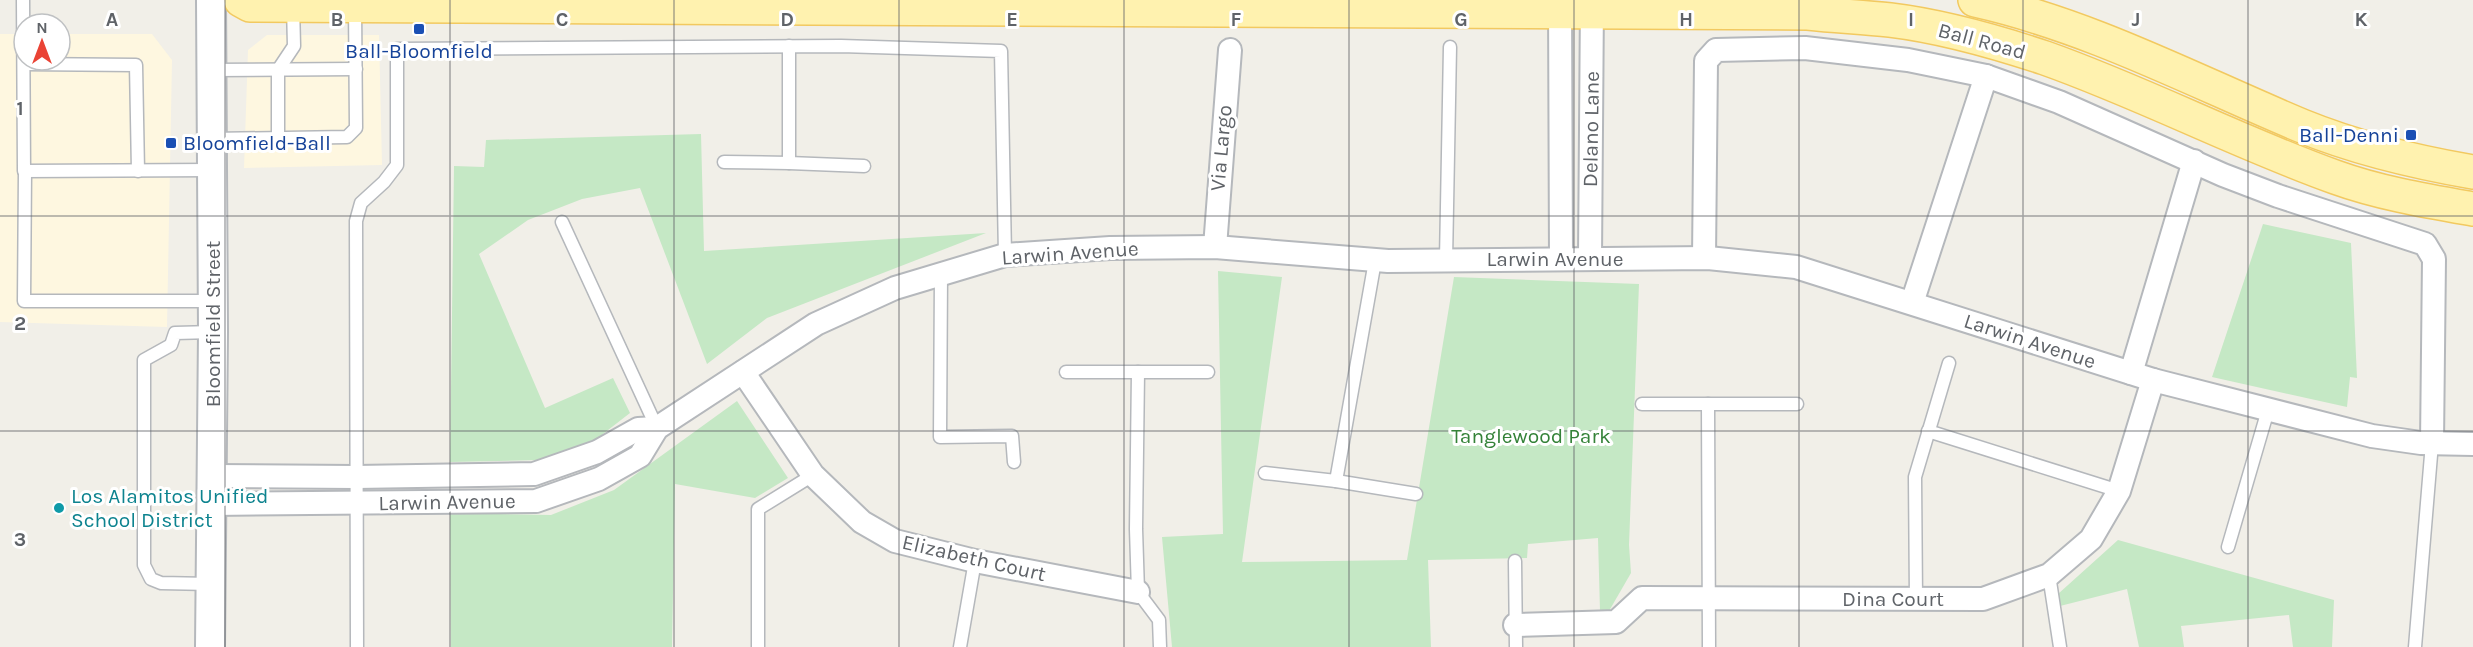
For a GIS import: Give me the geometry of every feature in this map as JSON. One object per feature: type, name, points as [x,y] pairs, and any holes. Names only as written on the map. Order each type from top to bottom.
[{"type":"main road","name":"Ball Road","points":[[241,0],[250,5],[627,3],[1576,6],[1809,13],[1902,22],[2001,45],[2044,58],[2115,85],[2278,156],[2338,178],[2386,192],[2473,209]]},
{"type":"main road","name":"Ball Road","points":[[1976,0],[2012,8],[2123,47],[2303,126],[2359,146],[2440,167],[2473,172]]},
{"type":"main road","points":[[2001,45],[2012,8]]},
{"type":"street","name":"Bloomfield Street","points":[[210,647],[213,332],[211,0]]},
{"type":"street","name":"Delano Lane","points":[[1561,259],[1576,6]]},
{"type":"street","name":"Delano Lane","points":[[1576,6],[1590,259]]},
{"type":"street","points":[[1704,258],[1706,61],[1716,50],[1805,48],[1908,60],[1986,76],[2059,102],[2278,196],[2425,244],[2434,259],[2432,443]]},
{"type":"street","name":"Via Largo","points":[[1215,247],[1230,50]]},
{"type":"street","points":[[1912,303],[1986,76]]},
{"type":"street","points":[[2131,373],[2194,161]]},
{"type":"street","name":"Larwin Avenue","points":[[212,490],[357,504],[536,501],[599,479],[640,456],[657,428],[816,324],[895,288],[1005,255],[1110,248],[1215,247],[1375,261],[1704,258],[1796,267],[2153,381],[2372,436],[2432,443],[2473,444]]},
{"type":"street","name":"Elizabeth Court","points":[[743,372],[813,475],[862,522],[895,541],[975,561],[1138,592]]},
{"type":"street","name":"Dina Court","points":[[1516,636],[1616,622],[1642,598],[1983,600],[2049,575],[2091,539],[2119,491],[2153,381]]},
{"type":"street","name":"Larwin Avenue","points":[[212,490],[356,477],[534,474],[597,452],[638,429],[657,428]]},
{"type":"lane","points":[[278,138],[278,70],[294,46],[293,5]]},
{"type":"lane","points":[[212,139],[346,137],[356,128],[355,5]]},
{"type":"lane","points":[[789,46],[789,163]]},
{"type":"lane","points":[[357,647],[356,221],[361,203],[384,182],[397,165],[397,49],[877,46],[1001,51],[1005,255]]},
{"type":"lane","points":[[1446,260],[1450,47]]},
{"type":"lane","points":[[72,64],[136,65],[138,171]]},
{"type":"lane","points":[[212,70],[356,69]]},
{"type":"lane","points":[[24,72],[24,301],[213,301]]},
{"type":"lane","points":[[724,162],[864,166]]},
{"type":"lane","points":[[25,171],[213,170]]},
{"type":"lane","points":[[562,222],[657,428]]},
{"type":"lane","points":[[1336,481],[1375,261]]},
{"type":"lane","points":[[941,274],[939,437],[1012,436],[1014,462]]},
{"type":"lane","points":[[212,584],[161,583],[151,579],[144,565],[144,360],[171,345],[175,333],[213,332]]},
{"type":"lane","points":[[1916,599],[1915,477],[1949,363]]},
{"type":"lane","points":[[1066,372],[1208,372]]},
{"type":"lane","points":[[1138,372],[1138,592],[1159,620],[1160,647]]},
{"type":"lane","points":[[1642,404],[1797,404]]},
{"type":"lane","points":[[1708,404],[1709,647]]},
{"type":"lane","points":[[2228,547],[2268,410]]},
{"type":"lane","points":[[1928,431],[2119,491]]},
{"type":"lane","points":[[2415,647],[2432,443]]},
{"type":"lane","points":[[1265,473],[1336,481],[1416,494]]},
{"type":"lane","points":[[758,647],[758,509],[813,475]]},
{"type":"lane","points":[[960,647],[975,561]]},
{"type":"lane","points":[[1515,561],[1516,636]]},
{"type":"lane","points":[[2049,575],[2060,647]]},
{"type":"shaded area","points":[[0,34],[12,34],[12,72],[72,72],[72,34],[152,34],[172,60],[167,327],[0,322]]},
{"type":"shaded area","points":[[267,35],[379,35],[382,165],[244,168],[248,50]]},
{"type":"green space","points":[[701,134],[704,251],[986,233],[767,318],[707,364],[640,188],[582,199],[528,220],[479,254],[545,408],[613,378],[630,413],[590,444],[540,460],[450,462],[454,166],[484,167],[486,140]]},
{"type":"green space","points":[[2263,224],[2351,243],[2357,378],[2350,377],[2347,407],[2212,377]]},
{"type":"green space","name":"Tanglewood Park","points":[[1218,271],[1282,277],[1242,562],[1407,560],[1454,277],[1639,284],[1629,545],[1631,573],[1609,611],[1600,611],[1598,538],[1528,544],[1527,558],[1428,560],[1431,647],[1172,647],[1162,537],[1223,534]]},
{"type":"green space","points":[[737,401],[788,478],[755,498],[675,484],[672,647],[451,647],[450,513],[551,515],[614,490]]},
{"type":"green space","points":[[2118,540],[2334,600],[2332,647],[2293,647],[2289,615],[2181,626],[2184,647],[2139,647],[2127,589],[2060,606],[2058,594]]},
{"type":"place","name":"Ball-Bloomfield","points":[[419,29]]},
{"type":"place","name":"Ball-Denni","points":[[2411,135]]},
{"type":"place","name":"Bloomfield-Ball","points":[[171,143]]},
{"type":"place","name":"Los Alamitos Unified School District","points":[[59,508]]}]
